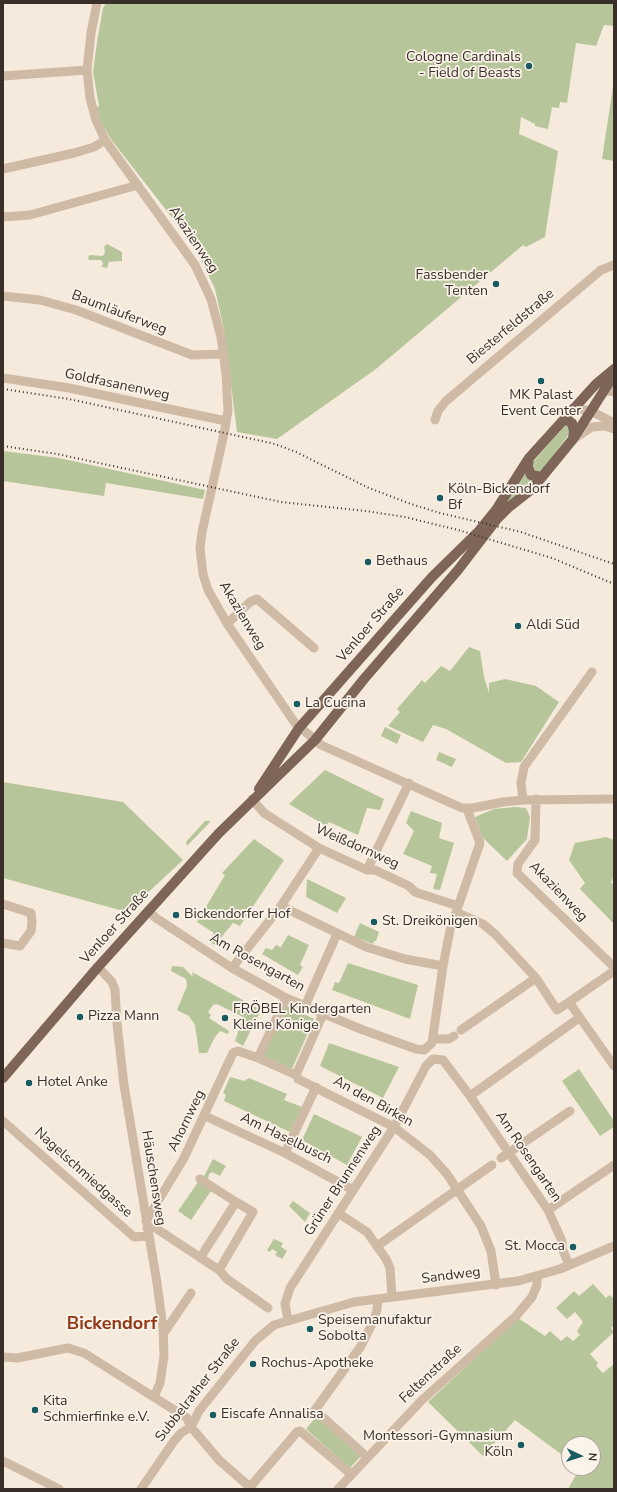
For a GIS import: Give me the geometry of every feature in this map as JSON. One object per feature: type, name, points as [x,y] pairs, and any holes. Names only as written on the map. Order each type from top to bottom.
[{"type":"main road","name":"Venloer Straße","points":[[252,799],[299,728],[432,577],[479,531],[496,510],[529,458],[573,408],[596,384],[614,369]]},
{"type":"main road","name":"Venloer Straße","points":[[3,1078],[148,911],[252,799],[291,765],[314,740],[364,679],[451,578],[497,519],[532,488],[542,477],[573,439],[614,375]]},
{"type":"main road","points":[[563,421],[567,420],[574,426],[573,439]]},
{"type":"main road","points":[[529,458],[529,472],[535,477],[542,477]]},
{"type":"street","name":"Akazienweg","points":[[97,3],[90,33],[86,70],[90,98],[96,120],[105,140],[195,265],[206,284],[216,316],[223,354],[228,396],[226,421],[202,532],[200,548],[203,574],[208,590],[228,623],[299,728],[321,745],[409,783],[456,806],[466,808],[536,799],[535,840],[518,864],[517,873],[614,967]]},
{"type":"street","points":[[3,76],[86,70]]},
{"type":"street","points":[[3,169],[74,153],[94,147],[105,140]]},
{"type":"street","points":[[3,217],[30,215],[138,185]]},
{"type":"street","name":"Biesterfeldstraße","points":[[435,420],[438,411],[446,401],[601,270],[614,265]]},
{"type":"street","name":"Baumläuferweg","points":[[3,296],[40,300],[76,310],[192,355],[223,354]]},
{"type":"street","name":"Goldfasanenweg","points":[[3,378],[69,388],[226,421]]},
{"type":"street","points":[[604,390],[614,392]]},
{"type":"street","points":[[573,408],[591,411],[614,423]]},
{"type":"street","points":[[573,439],[592,427],[605,426],[614,429]]},
{"type":"street","points":[[228,623],[250,602],[257,599],[314,648]]},
{"type":"street","points":[[523,800],[521,783],[524,767],[592,672]]},
{"type":"street","points":[[367,870],[409,783]]},
{"type":"street","name":"Weißdornweg","points":[[252,799],[264,813],[319,848],[367,870],[375,870],[410,886],[415,892],[457,909],[483,924],[513,951],[536,978],[557,1010],[569,1002]]},
{"type":"street","points":[[536,799],[614,799]]},
{"type":"street","points":[[454,1036],[449,1039],[433,1039],[443,966],[450,930],[480,843],[466,808]]},
{"type":"street","points":[[232,968],[281,906],[319,848]]},
{"type":"street","points":[[3,904],[31,913],[32,922],[31,932],[20,946],[3,943]]},
{"type":"street","points":[[281,906],[337,934],[386,954],[443,966]]},
{"type":"street","name":"Am Rosengarten","points":[[148,911],[156,918],[232,968],[286,998],[323,1014],[416,1049],[428,1048],[433,1039]]},
{"type":"street","points":[[305,1006],[337,934]]},
{"type":"street","name":"Häuschensweg","points":[[98,967],[112,982],[115,990],[121,1061],[164,1334],[163,1370],[160,1384],[154,1397]]},
{"type":"street","points":[[614,971],[569,1002],[614,1066]]},
{"type":"street","points":[[461,1030],[536,978]]},
{"type":"street","points":[[258,1058],[286,998]]},
{"type":"street","points":[[296,1075],[323,1014]]},
{"type":"street","points":[[470,1096],[579,1018]]},
{"type":"street","name":"Ahornweg","points":[[147,1228],[184,1158],[236,1051]]},
{"type":"street","name":"An den Birken","points":[[236,1051],[258,1058],[296,1075],[298,1079],[394,1127],[430,1155],[444,1170],[486,1237],[491,1251],[496,1285]]},
{"type":"street","name":"Am Rosengarten","points":[[433,1059],[443,1060],[470,1096],[505,1156],[548,1210],[562,1241],[562,1248],[569,1265]]},
{"type":"street","name":"Grüner Brunnenweg","points":[[288,1320],[285,1307],[286,1296],[394,1127],[426,1066],[433,1059]]},
{"type":"street","points":[[285,1153],[316,1087]]},
{"type":"street","points":[[505,1156],[570,1111]]},
{"type":"street","name":"Am Haselbusch","points":[[205,1116],[285,1153],[353,1190]]},
{"type":"street","name":"Nagelschmiedgasse","points":[[3,1121],[134,1237],[147,1228],[154,1227],[219,1270],[227,1279],[268,1308]]},
{"type":"street","points":[[377,1246],[492,1165]]},
{"type":"street","points":[[548,1210],[614,1165]]},
{"type":"street","points":[[200,1179],[253,1212],[219,1270]]},
{"type":"street","points":[[200,1258],[236,1202]]},
{"type":"street","points":[[338,1213],[367,1232],[389,1263],[392,1297]]},
{"type":"street","name":"Sandweg","points":[[288,1320],[333,1307],[378,1299],[496,1285],[537,1277],[614,1246]]},
{"type":"street","name":"Feltenstraße","points":[[338,1489],[366,1457],[422,1400],[516,1316],[532,1297],[537,1285],[537,1277]]},
{"type":"street","points":[[164,1334],[191,1293]]},
{"type":"street","points":[[366,1457],[315,1410],[361,1346],[374,1320],[378,1299]]},
{"type":"street","name":"Subbelrather Straße","points":[[141,1489],[174,1442],[183,1432],[191,1427],[199,1411],[255,1341],[274,1325],[288,1320]]},
{"type":"street","points":[[3,1357],[17,1358],[68,1348],[76,1350],[187,1418],[191,1427],[219,1460],[251,1488],[297,1432],[303,1432],[351,1474]]},
{"type":"street","points":[[3,1461],[59,1489]]},
{"type":"green space","points":[[106,3],[614,3],[614,26],[604,25],[596,46],[576,43],[567,103],[560,102],[559,108],[552,107],[548,129],[535,126],[535,124],[521,117],[519,134],[558,151],[545,237],[526,247],[523,245],[376,369],[277,439],[237,432],[224,330],[215,289],[195,247],[110,138],[96,108],[99,106],[93,72],[103,8]]},
{"type":"green space","points":[[614,80],[614,161],[602,159]]},
{"type":"green space","points":[[107,244],[122,252],[122,261],[109,262],[107,268],[102,267],[103,263],[101,260],[89,260],[88,257],[90,255],[103,256],[105,252],[104,247]]},
{"type":"green space","points":[[566,424],[571,428],[569,434],[543,470],[535,472],[533,462]]},
{"type":"green space","points":[[3,451],[59,458],[205,490],[203,499],[106,483],[104,496],[3,481]]},
{"type":"green space","points":[[524,471],[533,482],[500,510]]},
{"type":"green space","points":[[469,647],[480,651],[484,677],[489,693],[489,683],[505,679],[536,686],[559,702],[521,762],[506,763],[446,729],[433,725],[423,742],[388,726],[400,712],[397,709],[422,680],[425,683],[441,666],[450,671]]},
{"type":"green space","points":[[385,727],[401,735],[397,744],[381,736]]},
{"type":"green space","points":[[439,752],[456,759],[452,767],[436,760]]},
{"type":"green space","points":[[325,770],[384,799],[380,810],[367,808],[358,835],[329,822],[326,826],[289,804]]},
{"type":"green space","points":[[3,782],[123,802],[183,860],[127,912],[3,878]]},
{"type":"green space","points":[[515,807],[526,808],[530,817],[527,839],[507,861],[483,838],[475,817],[494,809]]},
{"type":"green space","points":[[411,811],[442,823],[439,838],[454,843],[440,890],[433,889],[437,874],[430,873],[432,866],[403,854],[414,831],[406,823]]},
{"type":"green space","points":[[205,821],[211,821],[187,846],[186,842]]},
{"type":"green space","points":[[606,837],[614,840],[614,875],[611,883],[614,884],[614,924],[580,889],[585,883],[569,860],[575,843]]},
{"type":"green space","points":[[254,839],[284,860],[240,926],[233,923],[215,945],[209,941],[214,933],[197,922],[225,875],[222,873]]},
{"type":"green space","points":[[307,879],[346,898],[337,913],[306,897]]},
{"type":"green space","points":[[360,923],[379,932],[376,941],[374,941],[373,944],[354,937]]},
{"type":"green space","points":[[288,935],[309,945],[300,965],[303,967],[298,975],[262,954],[266,948],[272,950],[276,945],[281,947]]},
{"type":"green space","points":[[348,963],[418,985],[410,1019],[332,990],[335,982],[339,983]]},
{"type":"green space","points":[[172,966],[183,967],[193,977],[192,972],[261,1010],[243,1046],[235,1041],[243,1017],[217,1004],[213,1005],[208,1012],[211,1015],[209,1018],[229,1031],[228,1034],[220,1031],[215,1037],[207,1053],[199,1053],[195,1025],[189,1016],[177,1010],[187,986],[186,979],[171,971]]},
{"type":"green space","points":[[285,1005],[314,1019],[292,1069],[262,1055]]},
{"type":"green space","points":[[329,1043],[399,1067],[383,1098],[320,1066]]},
{"type":"green space","points":[[579,1069],[614,1121],[614,1127],[600,1136],[562,1081]]},
{"type":"green space","points":[[230,1077],[244,1081],[249,1078],[287,1094],[284,1100],[302,1107],[290,1132],[224,1101],[226,1095],[223,1093]]},
{"type":"green space","points":[[314,1114],[362,1137],[347,1165],[302,1140]]},
{"type":"green space","points":[[213,1159],[226,1166],[220,1176],[212,1172],[209,1174],[208,1179],[203,1178]]},
{"type":"green space","points":[[198,1182],[211,1191],[191,1220],[178,1211]]},
{"type":"green space","points":[[293,1201],[310,1213],[305,1222],[289,1206]]},
{"type":"green space","points":[[274,1239],[283,1243],[281,1247],[287,1251],[282,1259],[275,1255],[277,1252],[272,1249],[270,1252],[267,1250]]},
{"type":"green space","points":[[593,1284],[606,1298],[610,1295],[614,1299],[614,1325],[611,1328],[614,1332],[590,1354],[598,1363],[596,1366],[603,1373],[614,1364],[614,1489],[568,1489],[575,1476],[601,1476],[601,1436],[561,1436],[561,1454],[515,1420],[483,1456],[428,1402],[518,1318],[545,1336],[550,1331],[561,1341],[567,1336],[573,1341],[580,1335],[577,1331],[583,1322],[575,1312],[567,1319],[556,1308],[574,1291],[579,1296]]},
{"type":"green space","points":[[316,1417],[361,1456],[350,1468],[306,1429]]},
{"type":"railway","points":[[3,389],[69,399],[275,444],[296,452],[369,488],[411,504],[440,513],[521,532],[614,564]]},
{"type":"railway","points":[[3,446],[57,454],[281,502],[366,511],[405,517],[458,530],[552,558],[614,584]]},
{"type":"place","name":"Cologne Cardinals - Field of Beasts","points":[[529,66]]},
{"type":"place","name":"Fassbender Tenten","points":[[496,284]]},
{"type":"place","name":"MK Palast Event Center","points":[[541,381]]},
{"type":"place","name":"Köln-Bickendorf Bf","points":[[440,498]]},
{"type":"place","name":"Bethaus","points":[[368,562]]},
{"type":"place","name":"Aldi Süd","points":[[518,626]]},
{"type":"place","name":"La Cucina","points":[[297,704]]},
{"type":"place","name":"Bickendorfer Hof","points":[[176,915]]},
{"type":"place","name":"St. Dreikönigen","points":[[374,922]]},
{"type":"place","name":"Pizza Mann","points":[[80,1017]]},
{"type":"place","name":"FRÖBEL Kindergarten Kleine Könige","points":[[225,1018]]},
{"type":"place","name":"Hotel Anke","points":[[29,1083]]},
{"type":"place","name":"St. Mocca","points":[[573,1247]]},
{"type":"place","name":"Speisemanufaktur Sobolta","points":[[310,1329]]},
{"type":"place","name":"Rochus-Apotheke","points":[[253,1364]]},
{"type":"place","name":"Kita Schmierfinke e.V.","points":[[35,1410]]},
{"type":"place","name":"Eiscafe Annalisa","points":[[213,1415]]},
{"type":"place","name":"Montessori-Gymnasium Köln","points":[[521,1445]]},
{"type":"district","name":"Bickendorf","points":[[112,1325]]}]
